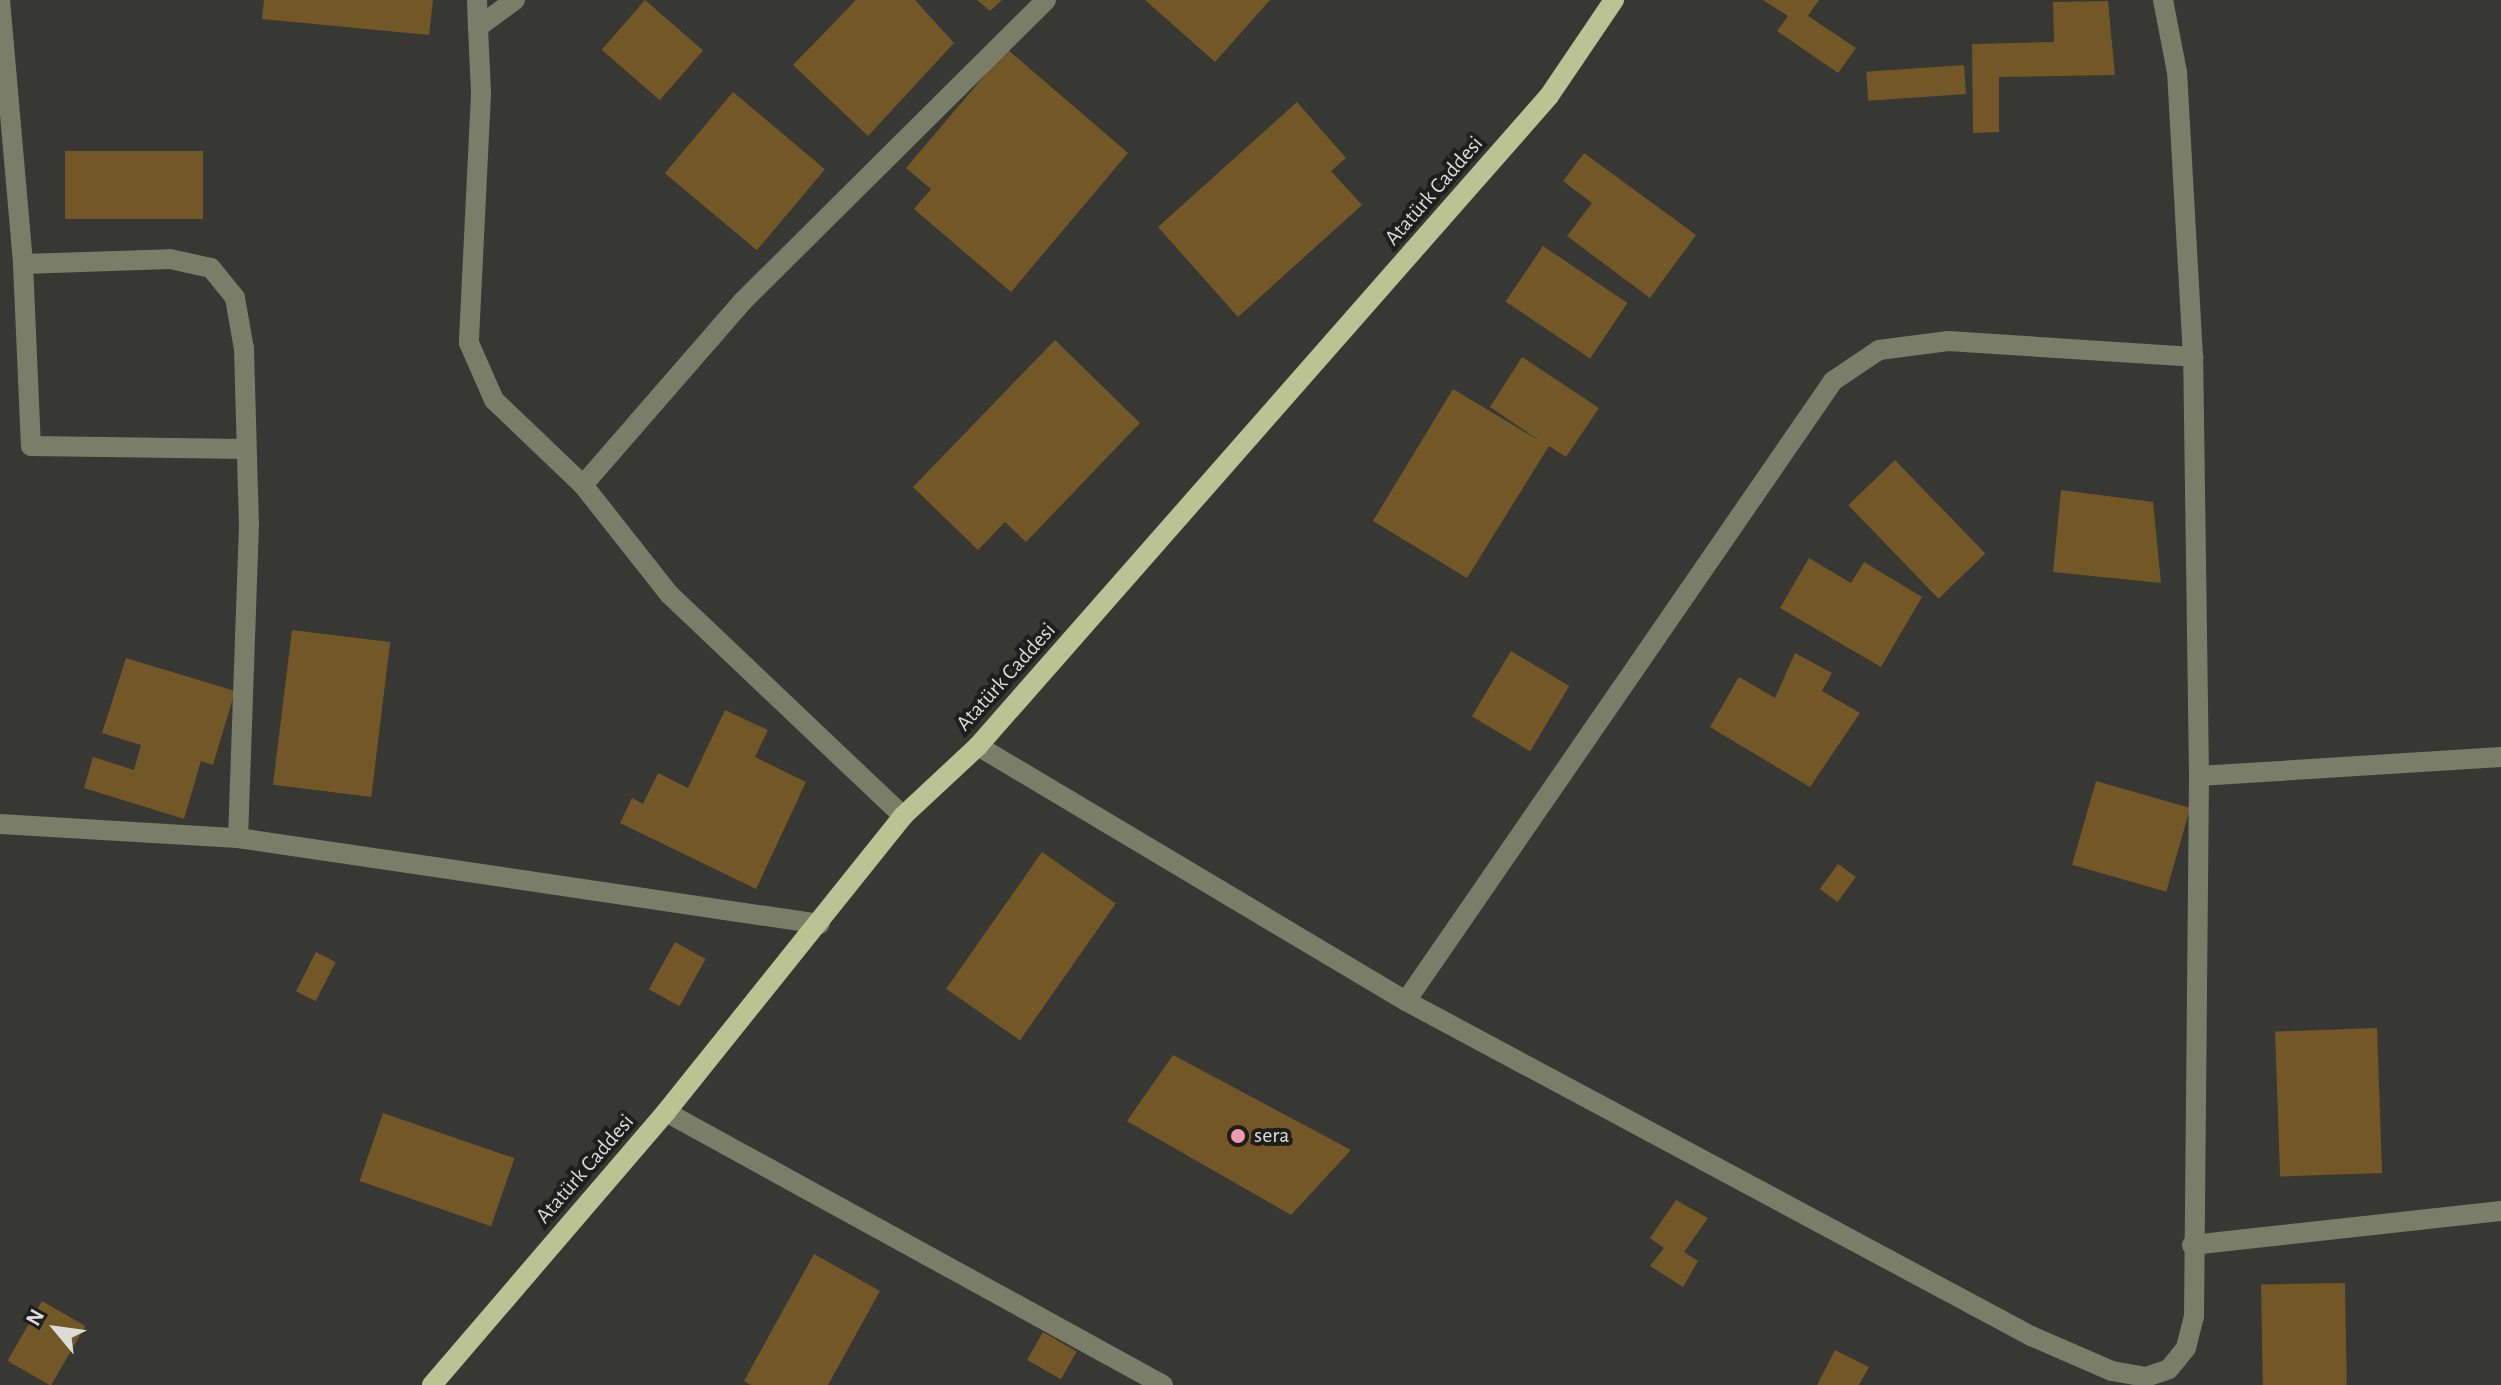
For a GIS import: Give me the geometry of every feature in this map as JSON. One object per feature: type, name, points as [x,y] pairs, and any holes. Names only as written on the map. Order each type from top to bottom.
[{"type":"main road","name":"Atatürk Caddesi","points":[[432,1385],[666,1112],[820,924],[903,816],[978,746],[1549,96],[1614,0]]},
{"type":"street","points":[[0,0],[23,264],[31,446],[246,449]]},
{"type":"street","points":[[477,0],[481,94],[469,343],[494,400],[583,485],[669,594],[903,816]]},
{"type":"street","points":[[478,27],[515,0]]},
{"type":"street","points":[[583,485],[743,301],[1046,0]]},
{"type":"street","points":[[978,746],[1406,1001],[2031,1336],[2112,1371],[2146,1377],[2169,1369],[2186,1348],[2194,1317],[2192,1245],[2199,776],[2193,357],[2177,72],[2163,0]]},
{"type":"street","points":[[23,264],[170,259],[211,268],[235,298],[244,349],[249,524],[238,838]]},
{"type":"street","points":[[1406,1001],[1833,381],[1879,350],[1948,341],[2193,357]]},
{"type":"street","points":[[2199,776],[2501,757]]},
{"type":"street","points":[[0,824],[238,838],[820,924]]},
{"type":"street","points":[[666,1112],[1163,1385]]},
{"type":"street","points":[[2192,1245],[2501,1211]]},
{"type":"building","points":[[264,0],[433,0],[429,35],[262,19]]},
{"type":"building","points":[[645,0],[703,51],[660,100],[602,50]]},
{"type":"building","points":[[856,0],[915,0],[954,43],[868,136],[793,65]]},
{"type":"building","points":[[977,0],[1002,0],[990,11]]},
{"type":"building","points":[[1145,0],[1270,0],[1215,62]]},
{"type":"building","points":[[1763,0],[1819,0],[1808,16],[1856,48],[1838,73],[1777,31],[1788,16]]},
{"type":"building","points":[[2108,1],[2115,75],[1999,77],[1999,132],[1973,133],[1972,44],[2054,42],[2053,2]]},
{"type":"building","points":[[1007,49],[1128,153],[1011,292],[914,209],[931,189],[906,168]]},
{"type":"building","points":[[1964,65],[1966,94],[1868,101],[1866,72]]},
{"type":"building","points":[[733,92],[825,169],[757,250],[665,173]]},
{"type":"building","points":[[1297,102],[1346,158],[1331,171],[1362,205],[1238,317],[1158,227]]},
{"type":"building","points":[[65,151],[203,151],[203,219],[65,219]]},
{"type":"building","points":[[1584,153],[1696,235],[1650,298],[1567,236],[1592,203],[1563,181]]},
{"type":"building","points":[[1543,246],[1628,303],[1590,359],[1506,302]]},
{"type":"building","points":[[1055,340],[1140,423],[1026,542],[1005,522],[978,550],[913,487]]},
{"type":"building","points":[[1522,357],[1599,408],[1566,457],[1549,446],[1467,578],[1373,521],[1453,389],[1540,441],[1490,407]]},
{"type":"building","points":[[1895,460],[1985,554],[1939,599],[1848,505]]},
{"type":"building","points":[[2061,490],[2153,502],[2161,583],[2053,572]]},
{"type":"building","points":[[1809,558],[1851,583],[1864,562],[1922,597],[1881,667],[1780,608]]},
{"type":"building","points":[[292,630],[390,642],[371,797],[273,785]]},
{"type":"building","points":[[1511,651],[1569,686],[1530,751],[1472,716]]},
{"type":"building","points":[[1795,653],[1832,673],[1822,691],[1860,713],[1810,787],[1710,727],[1739,677],[1775,698]]},
{"type":"building","points":[[126,658],[235,691],[213,765],[201,761],[184,819],[84,788],[93,757],[134,770],[141,745],[102,733]]},
{"type":"building","points":[[725,710],[768,730],[755,757],[806,782],[756,889],[620,823],[632,798],[643,804],[658,773],[688,788]]},
{"type":"building","points":[[2096,781],[2190,808],[2166,892],[2072,865]]},
{"type":"building","points":[[1042,852],[1116,904],[1020,1040],[946,989]]},
{"type":"building","points":[[1838,864],[1856,877],[1838,902],[1820,889]]},
{"type":"building","points":[[675,942],[706,959],[679,1006],[649,989]]},
{"type":"building","points":[[316,952],[336,962],[316,1001],[296,991]]},
{"type":"building","points":[[2377,1028],[2382,1173],[2280,1176],[2275,1032]]},
{"type":"building","name":"sera","points":[[1173,1055],[1351,1150],[1291,1215],[1127,1121]]},
{"type":"building","points":[[383,1113],[514,1158],[491,1226],[360,1181]]},
{"type":"building","points":[[1676,1200],[1708,1218],[1684,1252],[1698,1261],[1683,1287],[1650,1266],[1664,1248],[1650,1238]]},
{"type":"building","points":[[814,1254],[880,1291],[828,1385],[751,1385],[744,1381]]},
{"type":"building","points":[[2345,1283],[2347,1385],[2263,1385],[2261,1284]]},
{"type":"building","points":[[42,1301],[85,1326],[51,1385],[8,1361]]},
{"type":"building","points":[[1043,1332],[1077,1352],[1061,1379],[1027,1360]]},
{"type":"building","points":[[1835,1350],[1869,1367],[1859,1385],[1817,1385]]},
{"type":"place","name":"sera","points":[[1238,1136]]}]
